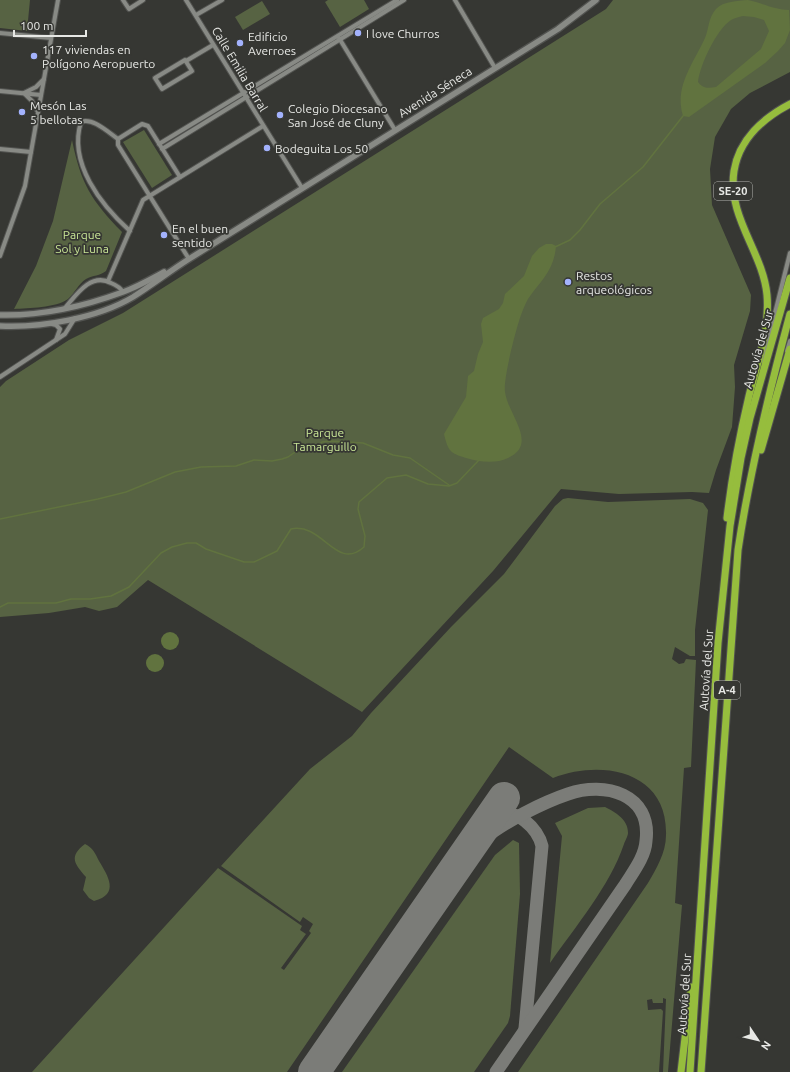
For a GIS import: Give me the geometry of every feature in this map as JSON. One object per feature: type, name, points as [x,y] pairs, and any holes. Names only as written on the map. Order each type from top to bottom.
[{"type":"highway","name":"SE-20","points":[[722,590],[726,526],[734,458],[762,348],[767,296],[764,276],[758,258],[738,215],[733,193],[734,171],[740,152],[751,134],[763,120],[790,104]]},
{"type":"highway","name":"Autovía del Sur","points":[[690,1072],[722,590],[741,458],[750,418],[790,278]]},
{"type":"highway","name":"Autovía del Sur","points":[[701,1072],[738,550],[746,500],[762,422],[790,314]]},
{"type":"highway","points":[[746,500],[753,487],[765,431],[790,350]]},
{"type":"highway","points":[[681,1072],[702,884]]},
{"type":"street","points":[[0,256],[26,186],[58,0]]},
{"type":"street","points":[[123,0],[128,9],[143,0]]},
{"type":"street","name":"Calle Emilia Barral","points":[[186,0],[302,188]]},
{"type":"street","points":[[196,16],[222,0]]},
{"type":"street","points":[[162,149],[397,0]]},
{"type":"street","points":[[159,144],[242,93],[404,0]]},
{"type":"street","points":[[455,0],[495,68]]},
{"type":"street","name":"Avenida Séneca","points":[[0,315],[41,312],[65,308],[123,292],[182,263],[558,29],[590,2],[596,0]]},
{"type":"street","points":[[0,33],[51,38]]},
{"type":"street","points":[[339,38],[395,130]]},
{"type":"street","points":[[186,61],[192,71],[162,90],[155,78],[213,45]]},
{"type":"street","points":[[24,93],[36,88],[44,79]]},
{"type":"street","points":[[0,91],[41,95]]},
{"type":"street","points":[[24,93],[32,101],[38,112]]},
{"type":"street","points":[[118,138],[91,122],[86,120],[81,122],[79,128],[79,149],[87,178],[109,210],[130,231]]},
{"type":"street","points":[[118,138],[142,124],[148,126],[180,177]]},
{"type":"street","points":[[108,281],[143,200],[263,126]]},
{"type":"street","points":[[118,138],[118,146],[189,259]]},
{"type":"street","points":[[0,150],[31,152]]},
{"type":"street","points":[[750,418],[772,320],[790,253]]},
{"type":"street","name":"Avenida Séneca","points":[[0,326],[46,323],[75,318],[123,302],[182,263]]},
{"type":"street","points":[[65,308],[78,292],[90,282],[99,279],[108,281],[120,287],[123,292]]},
{"type":"street","points":[[0,377],[66,334],[75,318]]},
{"type":"street","points":[[46,323],[56,325],[60,329],[56,340]]},
{"type":"street","points":[[765,431],[790,341]]},
{"type":"green space","points":[[0,0],[30,0],[27,31],[0,28]]},
{"type":"green space","points":[[328,0],[364,0],[369,9],[340,27],[325,2]]},
{"type":"green space","name":"Parque Tamarguillo","points":[[613,0],[790,0],[790,72],[750,93],[731,109],[715,137],[710,169],[712,205],[751,295],[750,311],[734,365],[735,387],[732,427],[709,493],[619,494],[561,489],[493,571],[362,712],[148,580],[117,607],[99,611],[85,607],[49,613],[0,617],[0,387],[6,381],[69,340],[123,313],[606,9]]},
{"type":"green space","points":[[262,1],[270,14],[243,30],[235,17]]},
{"type":"green space","points":[[144,130],[172,175],[152,188],[123,142]]},
{"type":"green space","name":"Parque Sol y Luna","points":[[72,140],[79,168],[89,190],[102,210],[122,232],[106,271],[83,281],[68,299],[49,306],[14,309],[36,266],[53,221]]},
{"type":"green space","points":[[568,498],[608,502],[690,499],[703,503],[708,510],[695,630],[695,656],[690,656],[675,647],[672,659],[679,664],[684,663],[686,659],[696,660],[691,767],[684,768],[675,903],[682,905],[668,1072],[663,1072],[666,999],[663,998],[663,1003],[653,1003],[652,999],[647,1000],[648,1010],[661,1009],[663,1011],[659,1072],[518,1072],[648,883],[662,854],[666,842],[666,835],[664,813],[656,796],[644,784],[629,775],[611,771],[592,770],[572,772],[553,778],[509,747],[287,1072],[32,1072],[218,868],[302,926],[300,930],[306,934],[281,968],[284,970],[311,933],[309,931],[313,924],[303,917],[300,922],[221,866],[310,769],[352,736],[371,713],[451,627],[504,574],[555,506],[563,499]]},
{"type":"green space","points":[[605,807],[617,814],[623,820],[626,824],[628,836],[618,860],[601,891],[550,963],[562,836],[555,823],[588,808]]},
{"type":"green space","points":[[513,840],[519,843],[520,894],[510,1016],[508,1023],[474,1072],[342,1072],[495,855]]},
{"type":"green space","points":[[85,844],[95,853],[110,884],[107,894],[94,901],[89,898],[83,890],[86,877],[76,864],[75,860],[76,853]]},
{"type":"shaded area","points":[[748,0],[774,8],[789,10],[790,30],[785,43],[765,63],[689,117],[683,116],[681,95],[683,85],[690,66],[705,38],[713,12],[723,4]],"holes":[[[743,16],[764,20],[769,31],[761,49],[716,87],[708,88],[702,86],[698,82],[705,58],[714,40],[725,25],[731,20]]]},
{"type":"shaded area","points":[[546,244],[556,246],[553,262],[550,269],[528,299],[524,307],[513,342],[506,376],[505,392],[507,401],[519,428],[521,445],[517,452],[508,458],[498,461],[476,461],[456,455],[448,448],[444,434],[466,397],[468,376],[474,371],[478,354],[483,342],[481,324],[483,318],[499,309],[503,303],[505,294],[524,276],[532,256],[539,248]]},
{"type":"shaded area","points":[[166,632],[174,632],[179,637],[177,648],[174,650],[166,650],[161,645],[161,637]]},
{"type":"shaded area","points":[[151,654],[159,654],[164,659],[162,670],[159,672],[151,672],[146,667],[146,659]]},
{"type":"waterway","points":[[555,247],[570,240],[580,230],[600,204],[643,167],[683,116]]},
{"type":"waterway","points":[[0,519],[126,492],[175,472],[201,467],[236,466],[254,460],[272,461],[282,459],[288,457],[301,448],[315,447],[322,442],[330,441],[363,443],[393,455],[410,458],[449,485]]},
{"type":"waterway","points":[[0,607],[8,603],[56,603],[71,599],[90,599],[111,596],[129,587],[161,553],[172,547],[187,543],[196,543],[206,549],[244,562],[254,562],[277,551],[291,529],[302,529],[312,532],[345,554],[354,553],[364,547],[365,536],[358,509],[359,502],[387,478],[406,475],[428,484],[449,486],[457,483],[479,460]]},
{"type":"taxiway","points":[[457,865],[481,841],[493,832],[525,813],[548,802],[582,790],[597,789],[623,795],[634,802],[642,812],[646,825],[645,847],[635,870],[496,1072]]},
{"type":"taxiway","points":[[474,841],[492,818],[504,814],[511,814],[525,821],[531,826],[540,839],[542,846],[525,1028]]},
{"type":"runway","points":[[314,1072],[504,798]]},
{"type":"place","name":"I love Churros","points":[[358,33]]},
{"type":"place","name":"Edificio Averroes","points":[[240,43]]},
{"type":"place","name":"117 viviendas en Polígono Aeropuerto","points":[[34,56]]},
{"type":"place","name":"Mesón Las 5 bellotas","points":[[22,112]]},
{"type":"place","name":"Colegio Diocesano San José de Cluny","points":[[280,115]]},
{"type":"place","name":"Bodeguita Los 50","points":[[267,148]]},
{"type":"place","name":"En el buen sentido","points":[[164,235]]},
{"type":"place","name":"Restos arqueológicos","points":[[568,282]]}]
